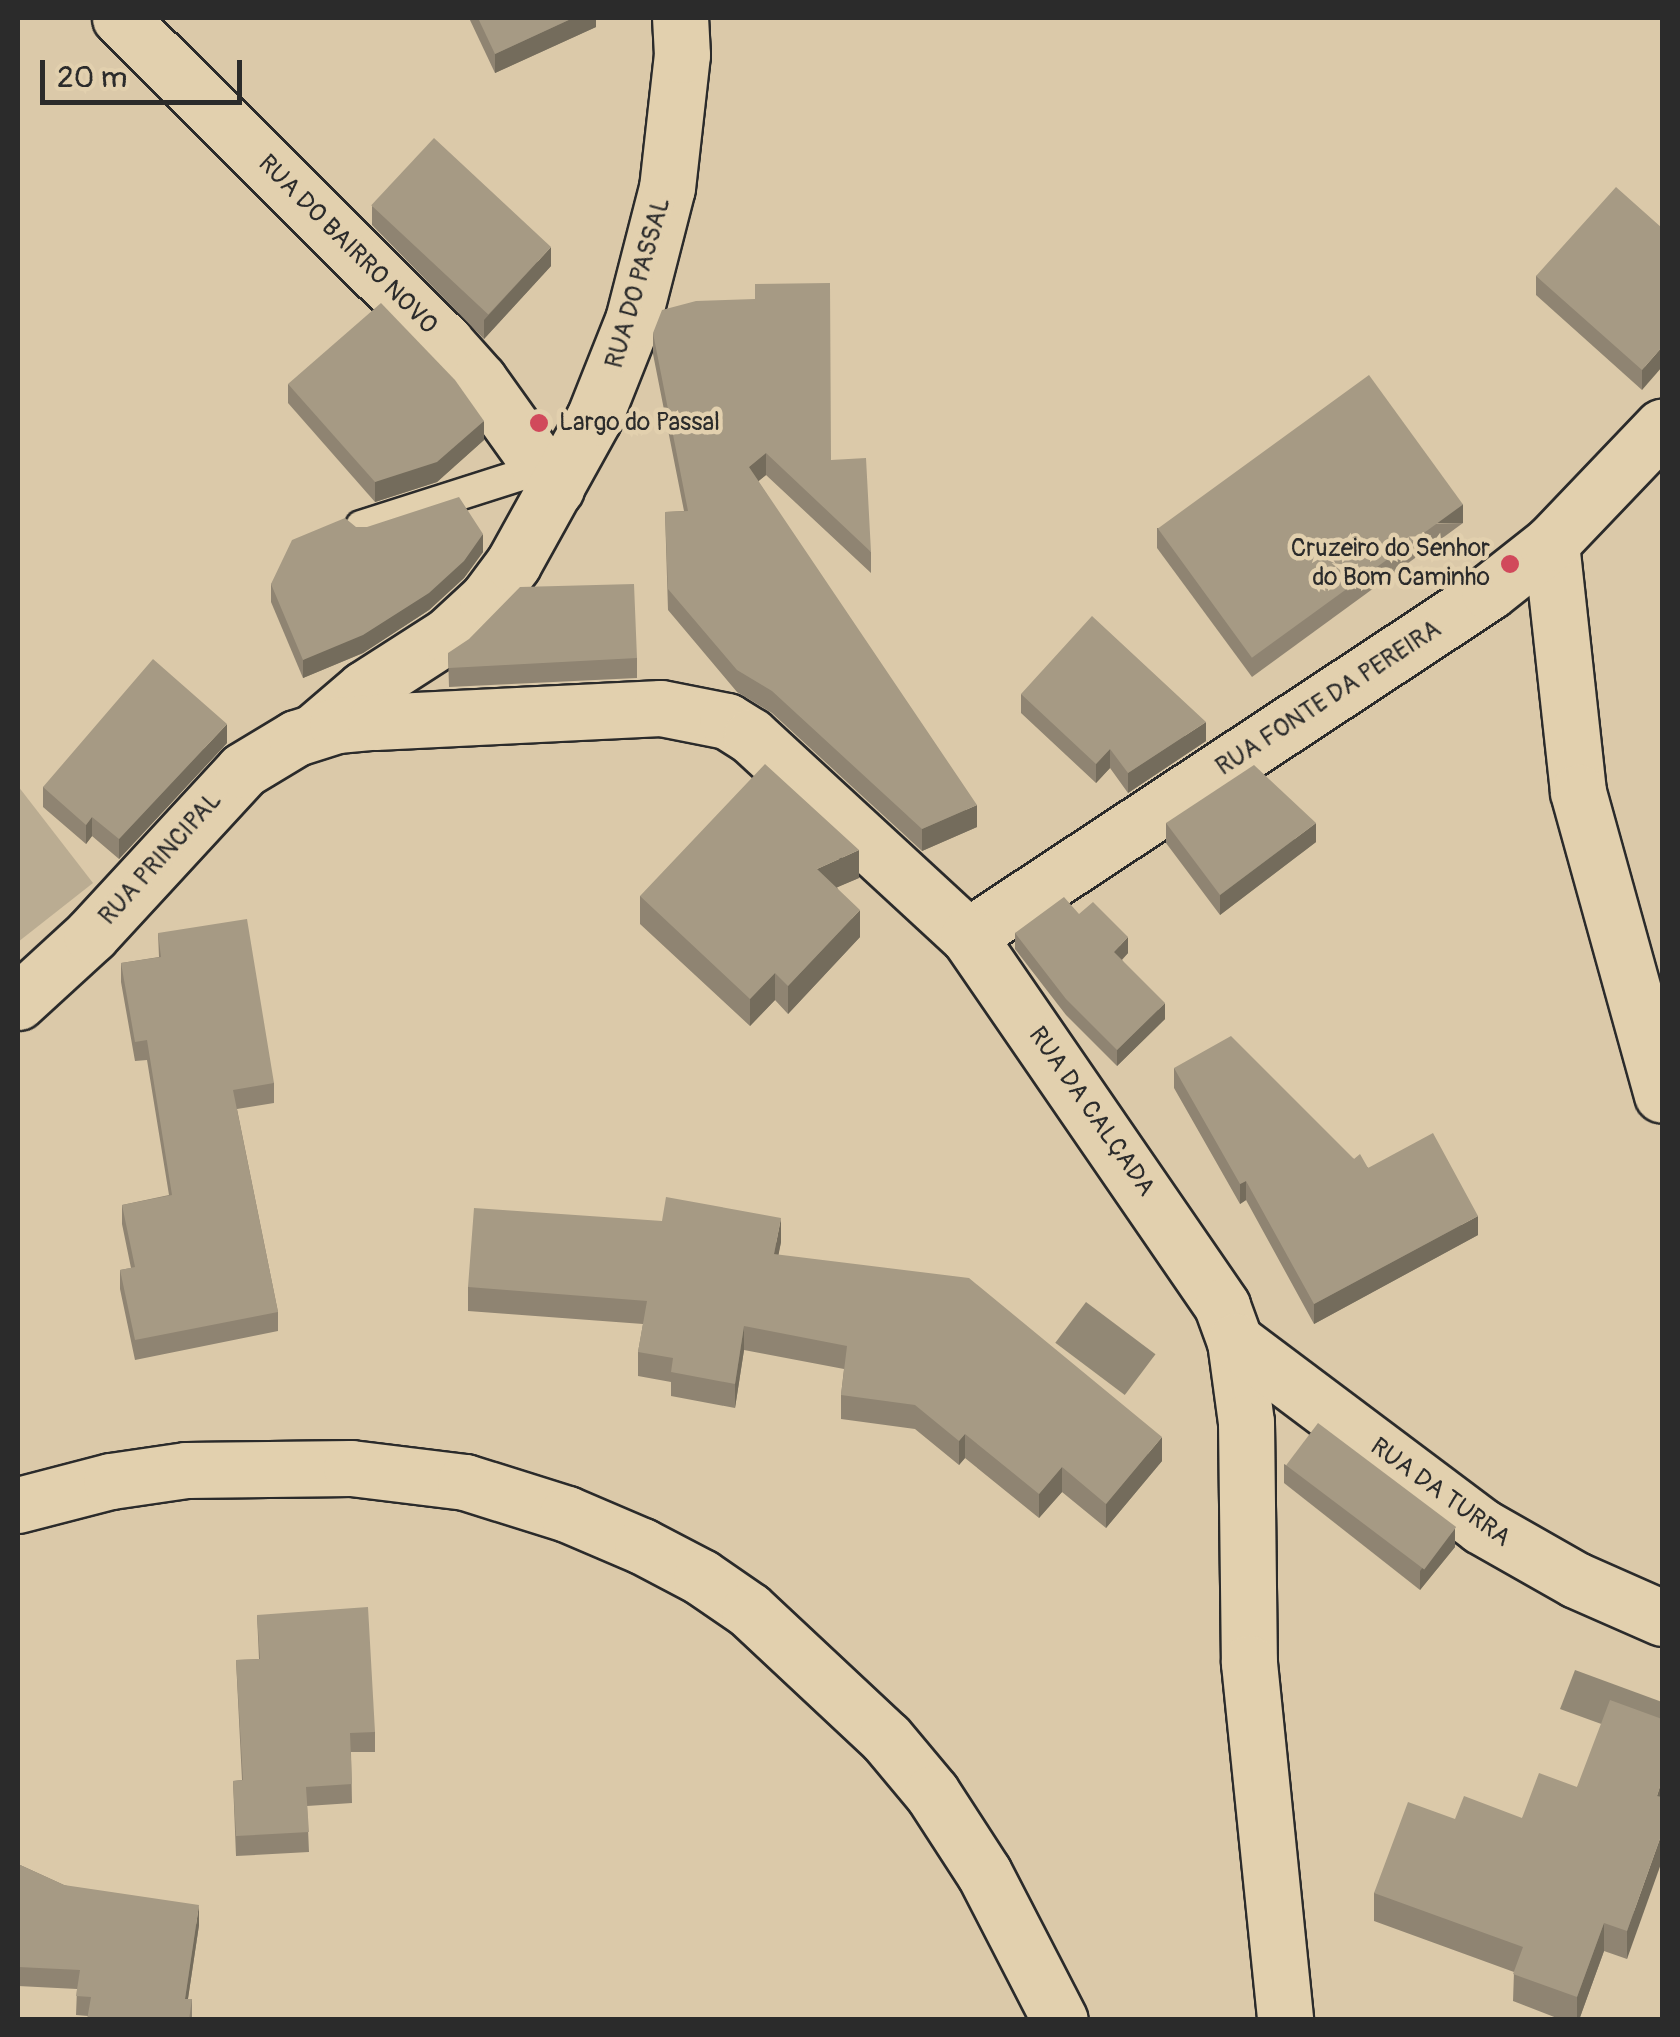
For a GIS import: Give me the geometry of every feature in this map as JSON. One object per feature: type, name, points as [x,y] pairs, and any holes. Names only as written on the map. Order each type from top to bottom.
[{"type":"street","name":"RUA DO BAIRRO NOVO","points":[[120,18],[446,343],[480,380],[549,478]]},
{"type":"street","name":"RUA DO PASSAL","points":[[315,731],[364,688],[448,634],[488,600],[549,478],[614,373],[650,259],[677,120],[680,18]]},
{"type":"street","name":"RUA FONTE DA PEREIRA","points":[[968,936],[1427,635],[1552,543],[1662,427]]},
{"type":"street","points":[[1552,543],[1578,792],[1662,1095]]},
{"type":"street","name":"RUA DA CALÇADA","points":[[315,731],[375,722],[624,708],[696,712],[727,721],[751,736],[968,936],[1203,1274],[1235,1341],[1249,1469],[1251,1692],[1285,2020]]},
{"type":"street","name":"RUA PRINCIPAL","points":[[18,1002],[91,936],[243,770],[277,746],[315,731]]},
{"type":"street","name":"RUA DA TURRA","points":[[1235,1341],[1481,1526],[1576,1580],[1662,1618]]},
{"type":"street","points":[[18,1505],[111,1481],[186,1470],[351,1468],[465,1482],[567,1514],[642,1546],[701,1577],[748,1610],[886,1738],[932,1793],[984,1874],[1060,2020]]},
{"type":"lane","points":[[361,526],[549,478]]},
{"type":"shaded area","points":[[18,786],[93,883],[18,942]]},
{"type":"shaded area","points":[[1086,1302],[1155,1354],[1125,1395],[1055,1343]]},
{"type":"shaded area","points":[[1575,1670],[1662,1702],[1662,1746],[1560,1709]]},
{"type":"building","points":[[478,18],[573,18],[495,54]]},
{"type":"building","points":[[434,138],[551,247],[488,314],[371,205]]},
{"type":"building","points":[[1616,187],[1662,228],[1662,347],[1642,370],[1536,276]]},
{"type":"building","points":[[830,283],[831,460],[866,458],[871,552],[766,453],[749,467],[977,805],[922,829],[772,691],[737,670],[668,589],[665,512],[688,511],[653,333],[662,310],[696,301],[755,299],[755,284]]},
{"type":"building","points":[[381,303],[455,380],[484,421],[437,462],[375,482],[288,384]]},
{"type":"building","points":[[1369,375],[1463,504],[1252,658],[1158,528]]},
{"type":"building","points":[[459,497],[483,534],[464,561],[429,593],[363,635],[303,660],[271,584],[292,540],[345,518],[356,527],[367,527]]},
{"type":"building","points":[[634,584],[637,658],[449,668],[448,653],[469,639],[520,587]]},
{"type":"building","points":[[1092,616],[1206,722],[1128,773],[1110,749],[1096,764],[1021,694]]},
{"type":"building","points":[[153,659],[227,724],[119,839],[92,817],[86,825],[43,787]]},
{"type":"building","points":[[765,764],[859,850],[817,869],[860,910],[788,986],[775,973],[750,999],[640,896]]},
{"type":"building","points":[[1254,765],[1316,823],[1220,895],[1166,823]]},
{"type":"building","points":[[1064,897],[1079,914],[1093,902],[1128,937],[1114,952],[1165,1003],[1117,1050],[1066,999],[1015,933]]},
{"type":"building","points":[[247,919],[274,1083],[233,1090],[278,1312],[135,1340],[120,1270],[135,1267],[122,1205],[172,1195],[147,1040],[135,1042],[121,963],[161,957],[158,933]]},
{"type":"building","points":[[1231,1036],[1354,1159],[1360,1154],[1368,1168],[1433,1133],[1478,1216],[1314,1304],[1246,1181],[1240,1184],[1174,1068]]},
{"type":"building","points":[[666,1197],[781,1218],[774,1254],[969,1278],[1162,1437],[1106,1504],[1062,1467],[1039,1494],[965,1434],[959,1441],[915,1405],[841,1395],[847,1346],[744,1326],[735,1384],[671,1372],[673,1358],[638,1352],[647,1301],[468,1287],[474,1208],[662,1221]]},
{"type":"building","points":[[1318,1423],[1456,1527],[1424,1569],[1286,1465]]},
{"type":"building","points":[[368,1607],[375,1732],[350,1733],[352,1784],[306,1787],[309,1832],[236,1836],[233,1781],[243,1780],[236,1660],[260,1659],[257,1615]]},
{"type":"building","points":[[1610,1700],[1662,1719],[1662,1780],[1657,1796],[1662,1797],[1662,1833],[1627,1931],[1604,1923],[1577,1997],[1513,1974],[1523,1947],[1374,1893],[1408,1802],[1455,1819],[1464,1796],[1522,1818],[1539,1773],[1577,1787]]},
{"type":"building","points":[[18,1864],[64,1885],[199,1905],[185,1999],[192,1999],[189,2020],[87,2020],[91,1997],[76,1996],[80,1970],[18,1967]]},
{"type":"place","name":"Largo do Passal","points":[[539,423]]},
{"type":"place","name":"Cruzeiro do Senhor do Bom Caminho","points":[[1510,564]]}]
